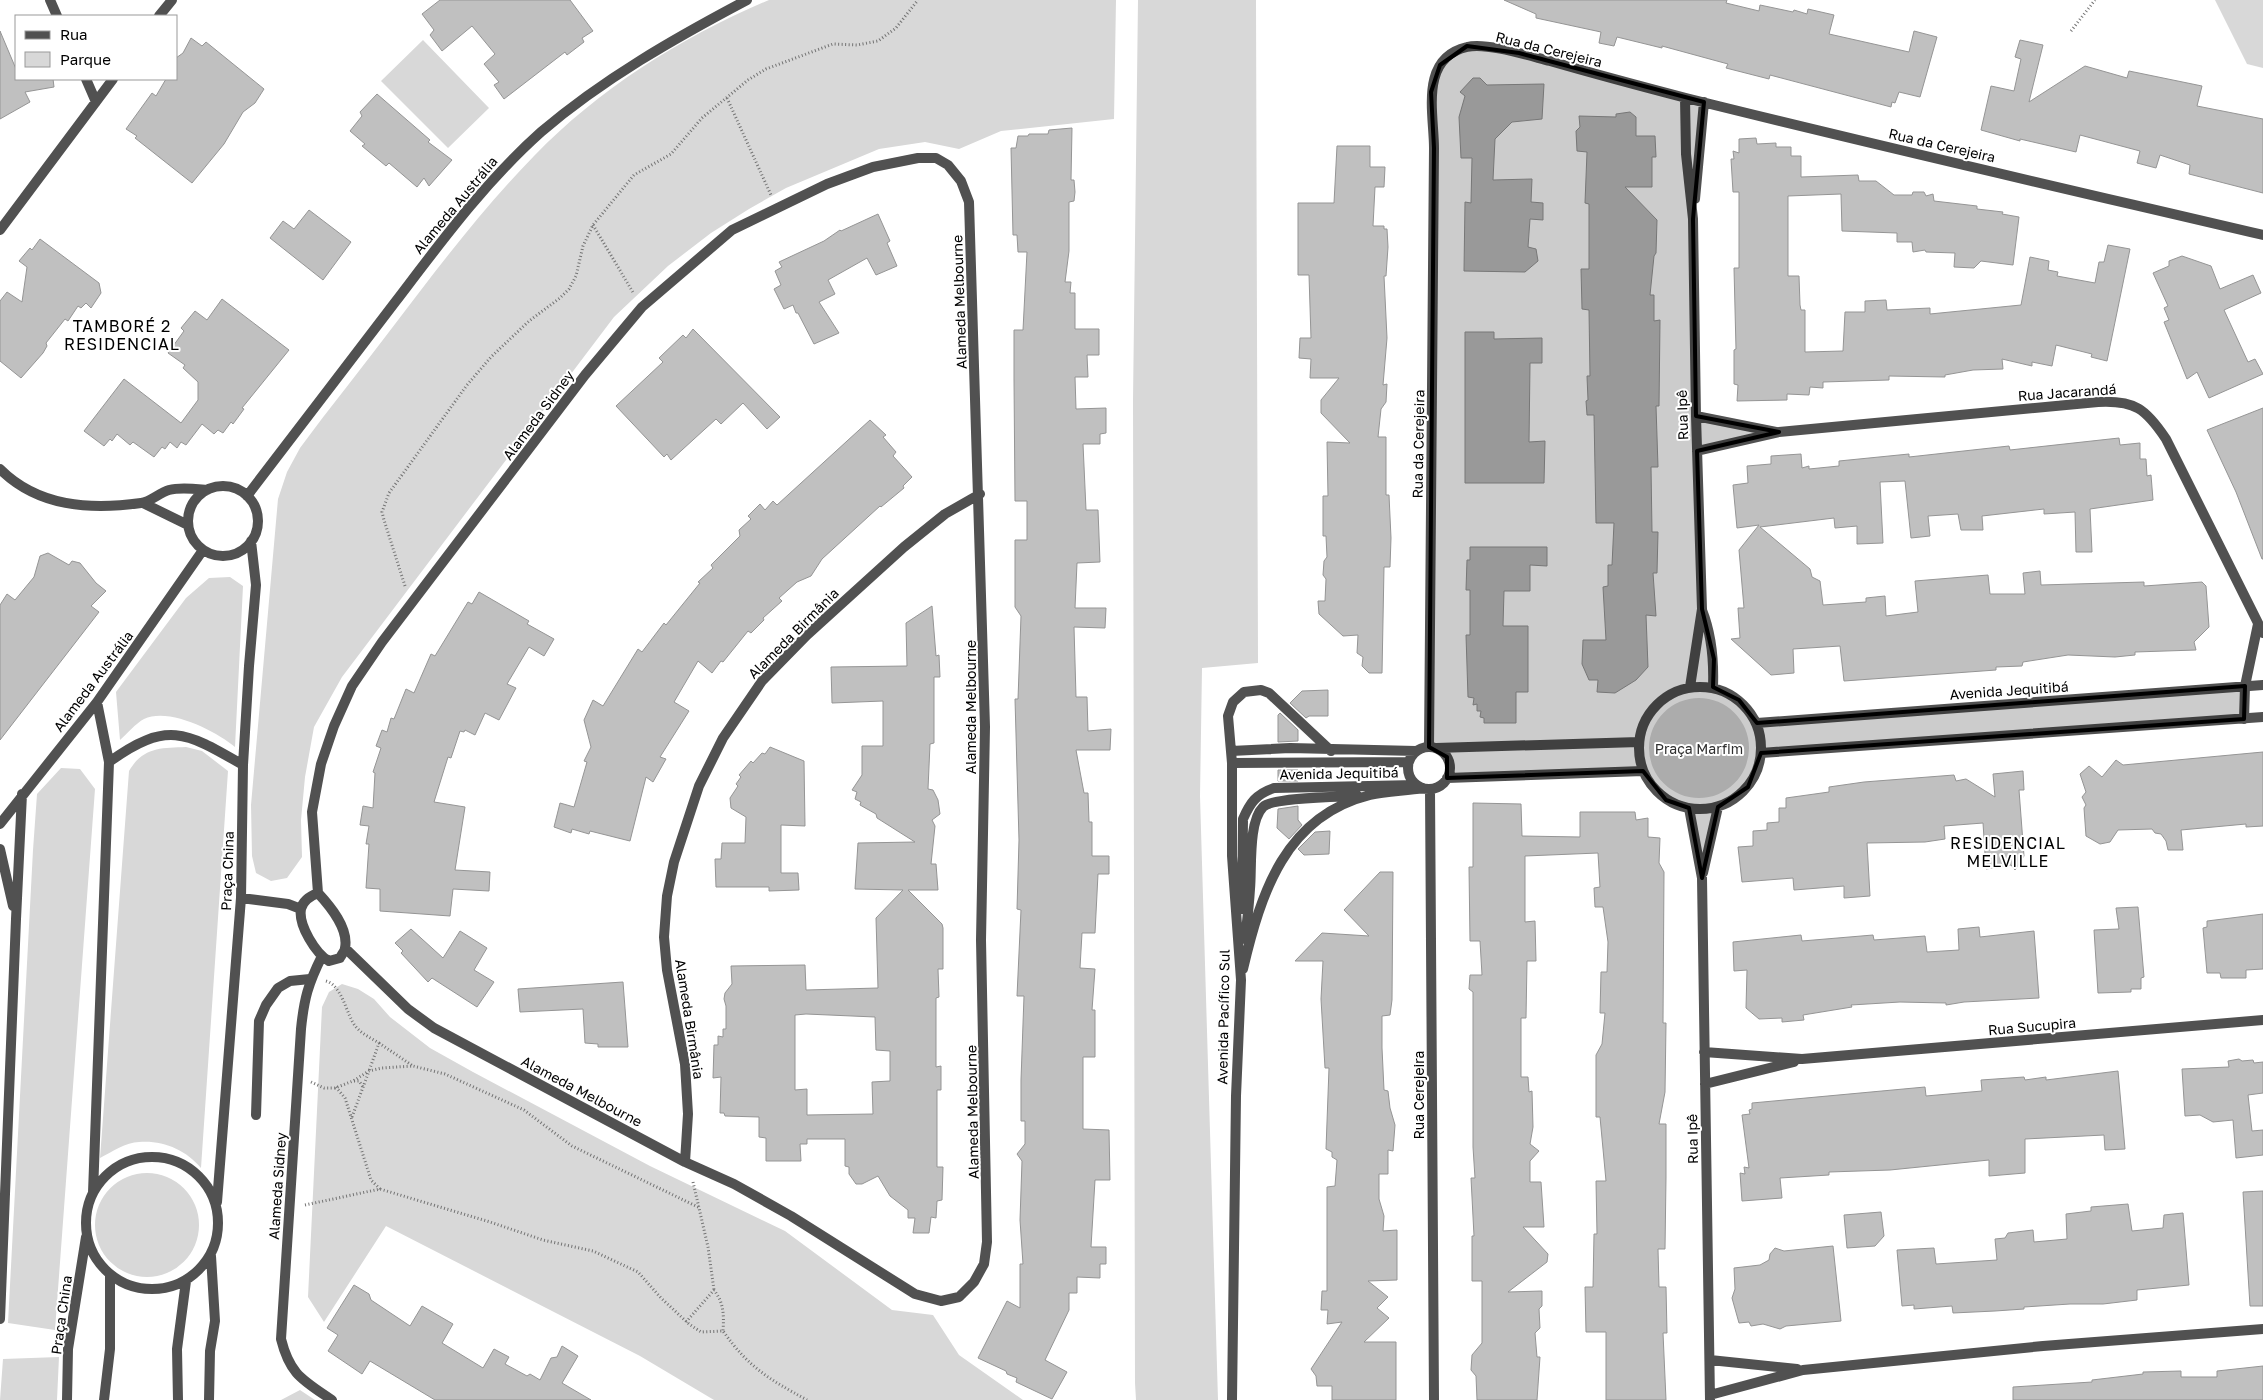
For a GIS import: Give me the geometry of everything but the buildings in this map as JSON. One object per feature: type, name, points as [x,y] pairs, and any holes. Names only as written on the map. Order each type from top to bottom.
[{"type":"street","points":[[50,0],[57,15]]},
{"type":"street","points":[[160,15],[172,0]]},
{"type":"street","name":"Alameda Austrália","points":[[247,496],[453,226],[504,167],[542,132],[596,90],[682,34],[747,0]]},
{"type":"street","name":"Rua da Cerejeira","points":[[1432,748],[1434,148],[1432,82],[1440,66],[1456,52],[1467,46],[1519,53],[1685,98],[2263,235]]},
{"type":"street","points":[[86,80],[96,102]]},
{"type":"street","points":[[0,230],[112,80]]},
{"type":"street","name":"Rua Ipê","points":[[1685,98],[1686,154],[1693,220],[1696,416],[1702,609],[1690,687]]},
{"type":"street","name":"Rua Ipê","points":[[1693,220],[1704,102]]},
{"type":"street","name":"Alameda Sidney","points":[[318,893],[312,812],[321,764],[334,726],[352,686],[410,606],[585,375],[642,307],[732,230],[836,181],[873,167],[918,158],[936,158],[948,165],[961,181],[969,202]]},
{"type":"street","name":"Alameda Melbourne","points":[[345,948],[408,1010],[434,1028],[688,1163],[742,1188],[791,1216],[915,1294],[942,1301],[959,1297],[974,1282],[984,1264],[987,1242],[981,940],[985,727],[980,494],[969,202]]},
{"type":"street","name":"Rua Jacarandá","points":[[1697,451],[1779,432],[2098,402],[2119,401],[2131,404],[2155,422],[2166,439],[2261,628],[2245,686],[2244,719]]},
{"type":"street","name":"Rua Jacarandá","points":[[1696,416],[1779,432]]},
{"type":"street","points":[[0,468],[25,488],[69,505],[93,507],[143,503],[170,490],[207,490],[218,486],[228,486],[247,496],[257,513],[256,532],[251,541],[245,548],[229,556],[211,554],[203,550],[190,535],[188,525],[190,508],[194,501],[207,490]]},
{"type":"street","name":"Alameda Birmânia","points":[[688,1163],[685,1064],[667,970],[664,936],[674,862],[699,786],[723,738],[762,681],[814,629],[904,547],[944,514],[980,494]]},
{"type":"street","points":[[143,503],[188,525]]},
{"type":"street","name":"Praça China","points":[[209,1400],[210,1351],[216,1321],[211,1256],[217,1224],[217,1202],[240,898],[243,765],[256,585],[251,541]]},
{"type":"street","name":"Alameda Austrália","points":[[0,824],[97,702],[203,550]]},
{"type":"street","name":"Rua Ipê","points":[[1702,609],[1707,623],[1714,659],[1713,687]]},
{"type":"street","name":"Avenida Jequitibá","points":[[1757,723],[2263,685]]},
{"type":"street","points":[[1690,687],[1713,687],[1739,700],[1749,710],[1757,723],[1761,738],[1761,753],[1757,771],[1748,786],[1734,799],[1718,807],[1690,808],[1666,800],[1653,787],[1643,771],[1639,757],[1642,726],[1650,712],[1661,700],[1674,692],[1690,687]]},
{"type":"street","name":"Avenida Pacífico Sul","points":[[1232,1400],[1236,1096],[1241,980],[1232,856],[1232,763],[1228,716],[1232,702],[1244,692],[1262,690],[1278,699],[1331,750]]},
{"type":"street","name":"Praça China","points":[[67,1400],[68,1349],[87,1234],[87,1215],[93,1193],[109,762],[97,702]]},
{"type":"street","points":[[1761,753],[2263,717]]},
{"type":"street","points":[[109,762],[128,749],[169,734],[197,739],[243,765]]},
{"type":"street","points":[[1423,788],[1409,775],[1409,762],[1416,751],[1432,748],[1639,742]]},
{"type":"street","name":"Avenida Jequitibá","points":[[1231,751],[1290,748],[1416,751]]},
{"type":"street","points":[[1241,980],[1255,920],[1274,876],[1300,834],[1315,820],[1340,806],[1370,795],[1443,784],[1447,778],[1449,764],[1442,752],[1432,748]]},
{"type":"street","name":"Avenida Jequitibá","points":[[1232,763],[1409,762]]},
{"type":"street","points":[[1447,778],[1643,771]]},
{"type":"street","name":"Avenida Jequitibá","points":[[1241,980],[1243,819],[1255,798],[1263,791],[1274,788],[1423,788]]},
{"type":"street","name":"Rua Cerejeira","points":[[1423,788],[1434,1400]]},
{"type":"street","points":[[0,1319],[22,794]]},
{"type":"street","name":"Avenida Jequitibá","points":[[1241,980],[1253,836],[1258,815],[1263,807],[1272,802],[1287,800],[1370,795]]},
{"type":"street","name":"Rua Ipê","points":[[1702,878],[1718,807]]},
{"type":"street","name":"Rua Ipê","points":[[1690,808],[1702,878],[1710,1397]]},
{"type":"street","points":[[0,850],[16,919]]},
{"type":"street","points":[[318,893],[330,906],[345,935],[345,948],[340,958],[329,961],[322,956],[312,943],[303,922],[301,909],[308,897],[318,893]]},
{"type":"street","points":[[240,898],[288,904],[301,909]]},
{"type":"street","name":"Alameda Sidney","points":[[322,956],[310,979],[304,998],[281,1339],[291,1368],[304,1381],[332,1400]]},
{"type":"street","points":[[256,1115],[259,1021],[266,1005],[278,988],[290,981],[310,979]]},
{"type":"street","name":"Rua Sucupira","points":[[1704,1052],[1802,1059],[2263,1020]]},
{"type":"street","name":"Rua Sucupira","points":[[1705,1084],[1802,1059]]},
{"type":"street","name":"Praça China","points":[[93,1193],[106,1176],[124,1163],[145,1157],[167,1158],[188,1166],[204,1180],[217,1202]]},
{"type":"street","name":"Praça China","points":[[87,1234],[93,1252],[110,1276]]},
{"type":"street","points":[[104,1400],[110,1349],[110,1276],[135,1287],[152,1290],[170,1288],[186,1281],[200,1270],[211,1256]]},
{"type":"street","points":[[178,1400],[177,1349],[186,1281]]},
{"type":"street","points":[[1710,1397],[1803,1370],[2043,1346],[2263,1329]]},
{"type":"street","points":[[1710,1360],[1803,1370]]},
{"type":"path","points":[[410,606],[400,567],[382,512],[384,502],[478,371],[529,321],[569,289],[576,276],[583,246],[593,225],[634,175],[671,154],[702,118],[748,80],[766,69],[833,44],[857,45],[878,41],[896,28],[918,0]]},
{"type":"path","points":[[2071,31],[2095,0]]},
{"type":"path","points":[[727,98],[777,209]]},
{"type":"path","points":[[593,225],[642,307]]},
{"type":"path","points":[[310,979],[330,982],[337,990],[356,1026],[413,1066]]},
{"type":"path","points":[[352,1118],[379,1043]]},
{"type":"path","points":[[298,1075],[324,1088],[336,1088],[353,1081],[369,1071],[382,1068],[413,1066],[445,1074],[524,1110],[572,1146],[700,1208]]},
{"type":"path","points":[[353,1081],[360,1081],[363,1087]]},
{"type":"path","points":[[336,1088],[345,1098],[371,1180],[380,1190]]},
{"type":"path","points":[[688,1163],[700,1208],[711,1262],[714,1290],[721,1299],[724,1314],[723,1331],[733,1346],[762,1375],[807,1400]]},
{"type":"path","points":[[289,1209],[380,1190],[490,1222],[543,1240],[594,1251],[638,1272],[686,1322],[701,1332],[723,1331]]},
{"type":"path","points":[[686,1322],[714,1290]]},
{"type":"highlighted area","points":[[1467,46],[1519,53],[1704,102],[1693,219],[1696,416],[1779,432],[1697,451],[1702,609],[1714,659],[1713,687],[1739,700],[1757,723],[2245,686],[2244,719],[1761,753],[1748,787],[1718,807],[1702,878],[1689,808],[1666,800],[1643,771],[1447,778],[1447,757],[1429,747],[1434,148],[1431,92],[1440,65]]},
{"type":"green space","points":[[769,0],[1116,0],[1114,119],[1001,131],[959,149],[925,142],[879,149],[786,188],[711,233],[668,266],[614,317],[342,677],[314,727],[305,777],[301,820],[302,857],[287,878],[271,881],[256,873],[252,856],[251,805],[278,499],[287,472],[300,448],[460,240],[515,176],[559,132],[586,108],[644,66],[705,30]]},
{"type":"green space","points":[[1138,0],[1256,0],[1258,663],[1202,668],[1200,796],[1218,1400],[1136,1400],[1135,1383],[1133,401]]},
{"type":"green space","points":[[2215,0],[2263,0],[2263,68],[2247,64]]},
{"type":"green space","points":[[423,40],[489,108],[448,148],[381,81]]},
{"type":"green space","points":[[230,577],[243,586],[235,747],[216,734],[192,722],[166,716],[154,716],[144,719],[120,740],[116,692],[186,598],[209,578]]},
{"type":"green space","name":"Praça Marfim","points":[[1699,698],[1718,702],[1734,713],[1745,729],[1749,748],[1745,767],[1734,783],[1718,794],[1699,798],[1680,794],[1664,783],[1653,767],[1649,748],[1653,729],[1664,713],[1680,702]]},
{"type":"green space","points":[[186,747],[202,751],[228,771],[201,1168],[181,1151],[165,1145],[148,1142],[134,1142],[100,1158],[129,771],[140,757],[153,750]]},
{"type":"green space","points":[[61,768],[80,769],[95,789],[55,1330],[8,1323],[37,794]]},
{"type":"green space","points":[[342,984],[358,989],[374,999],[390,1017],[430,1048],[473,1072],[650,1166],[785,1231],[892,1310],[933,1315],[959,1355],[1023,1400],[714,1400],[640,1356],[386,1226],[324,1322],[308,1297],[322,1007],[329,992]]},
{"type":"green space","points":[[147,1173],[167,1177],[184,1188],[195,1205],[199,1225],[195,1245],[184,1262],[167,1273],[147,1277],[127,1273],[110,1262],[99,1245],[95,1225],[99,1205],[110,1188],[127,1177]]},
{"type":"green space","points":[[59,1357],[57,1400],[0,1400],[3,1359]]},
{"type":"green space","points":[[300,1390],[315,1400],[281,1400]]},
{"type":"district","name":"TAMBORÉ 2 RESIDENCIAL","points":[[122,335]]},
{"type":"district","name":"RESIDENCIAL MELVILLE","points":[[2008,852]]}]
